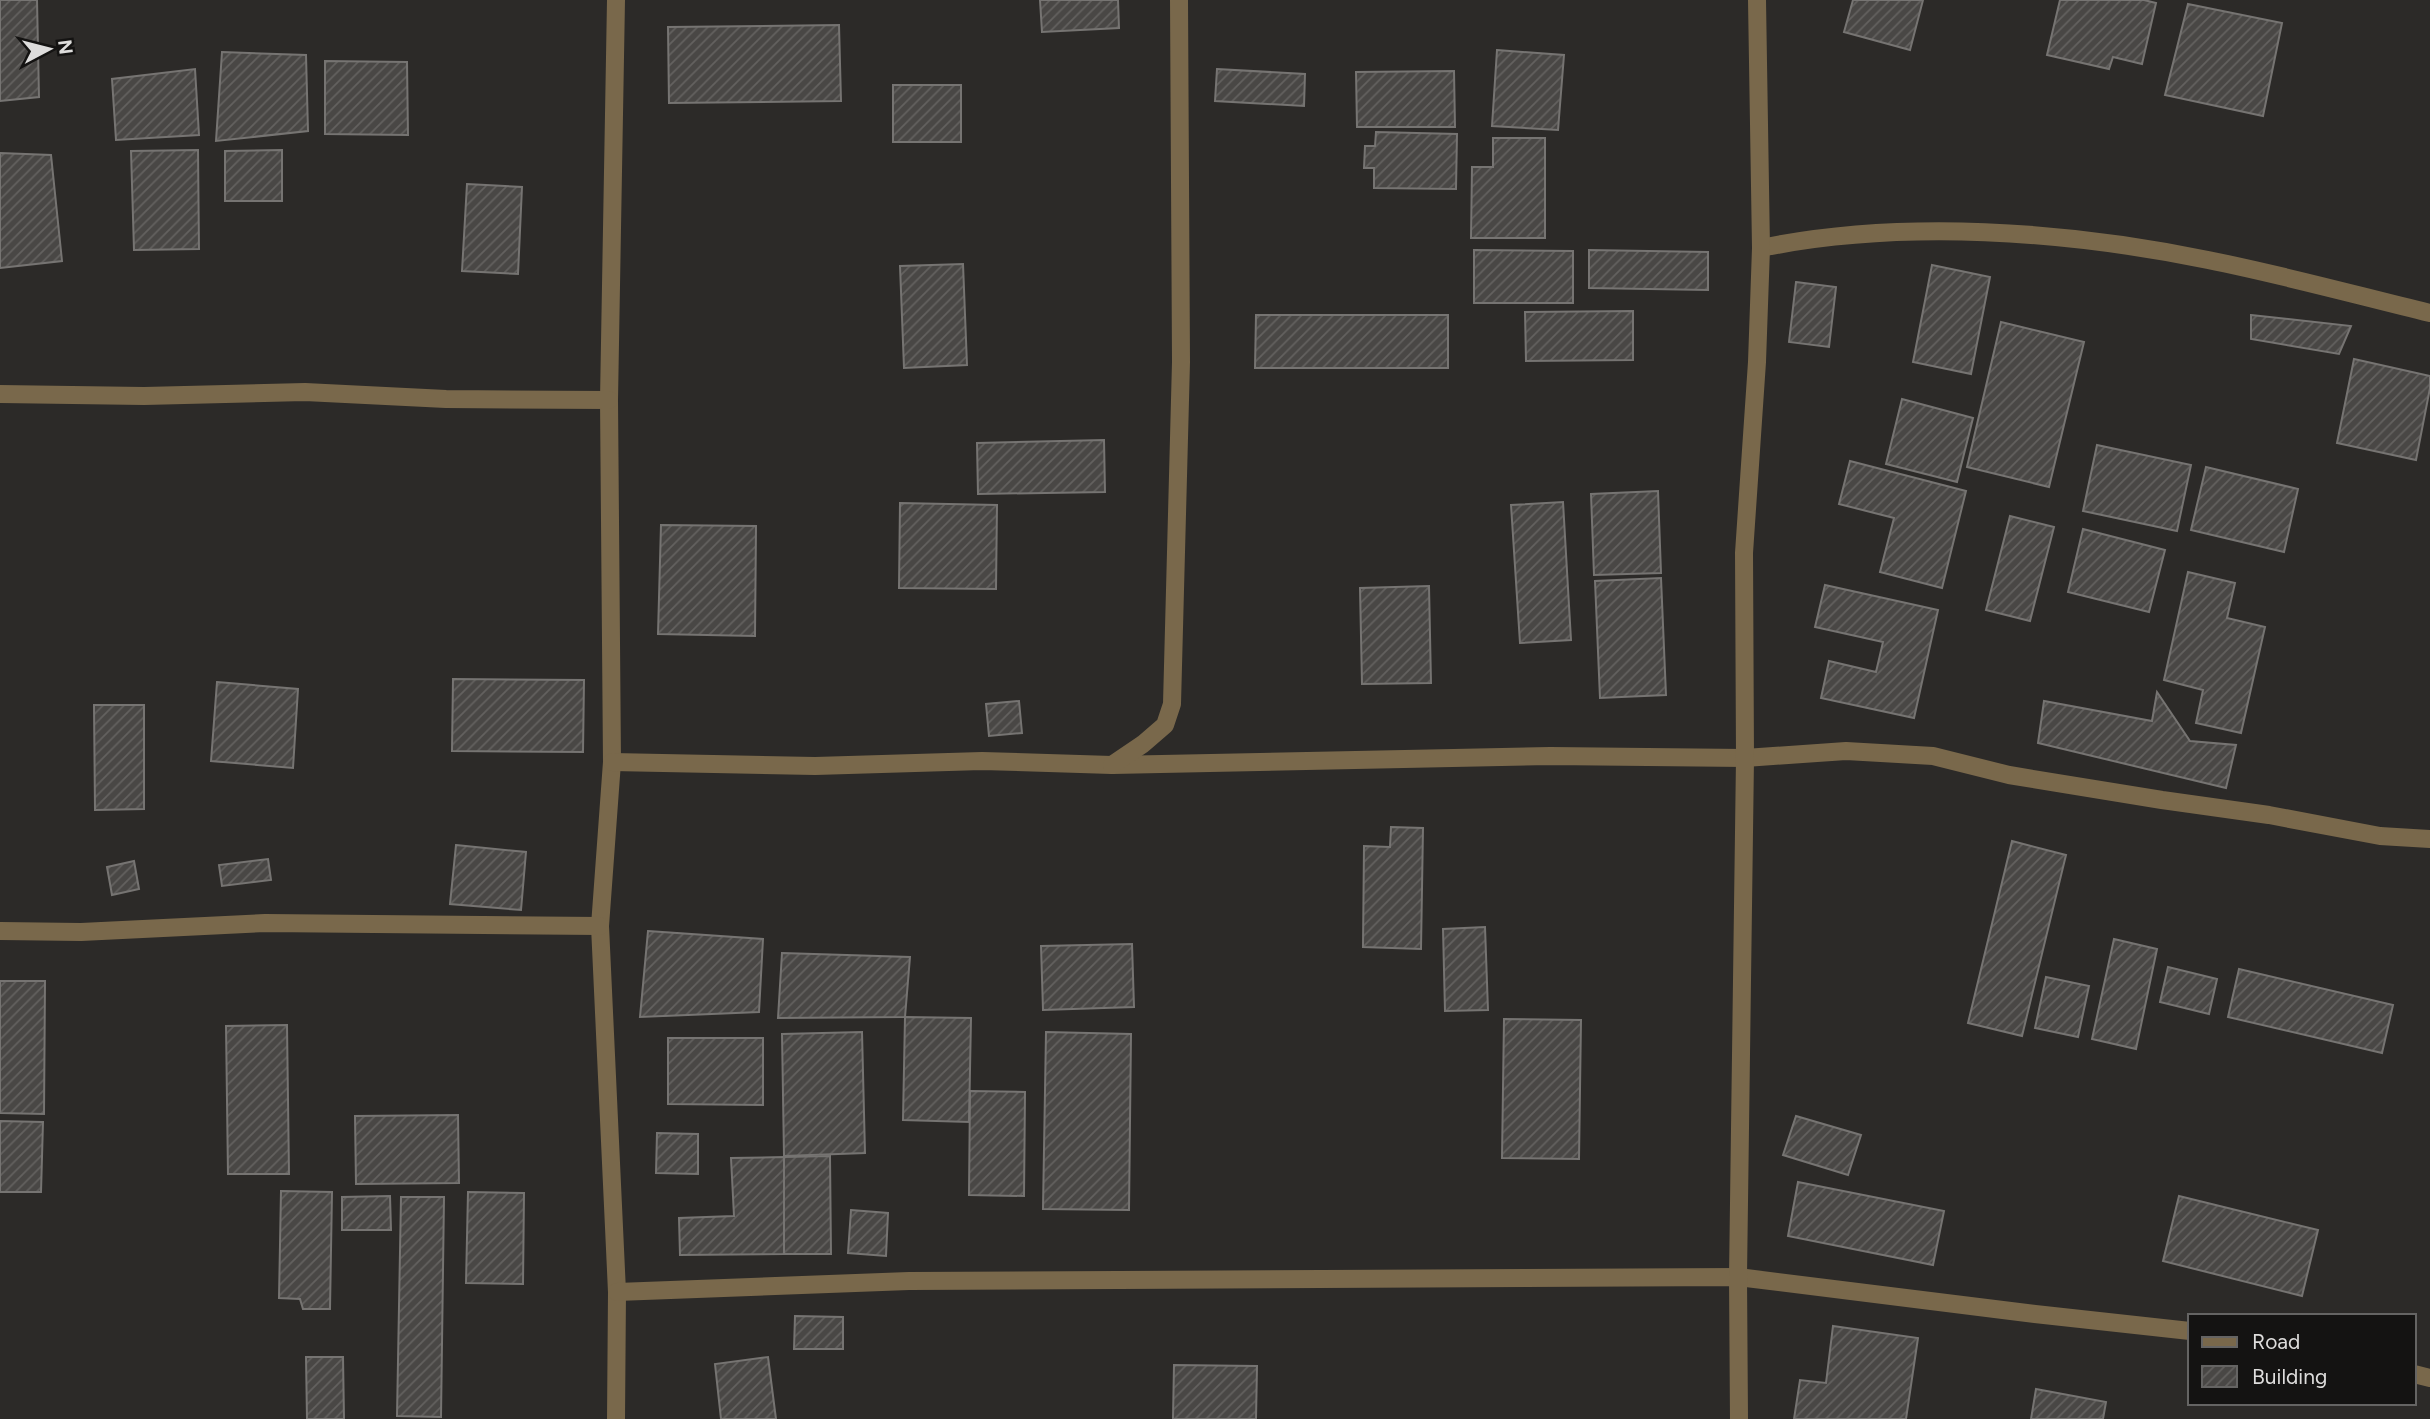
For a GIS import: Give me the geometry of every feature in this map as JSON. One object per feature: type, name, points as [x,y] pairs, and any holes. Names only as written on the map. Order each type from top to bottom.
[{"type":"street","points":[[616,0],[609,400],[612,762],[600,926],[617,1292],[616,1419]]},
{"type":"street","points":[[1112,765],[1165,725],[1172,704],[1181,362],[1179,0]]},
{"type":"street","points":[[1739,1419],[1738,1276],[1745,758],[1744,553],[1757,362],[1761,248],[1757,0]]},
{"type":"street","points":[[1761,248],[1803,239],[1870,234],[1965,232],[2074,239],[2208,260],[2430,313]]},
{"type":"street","points":[[0,394],[144,396],[306,392],[446,399],[609,400]]},
{"type":"street","points":[[612,762],[815,766],[982,761],[1112,765],[1550,756],[1745,758],[1846,751],[1933,756],[2009,775],[2269,815],[2380,836],[2430,839]]},
{"type":"street","points":[[0,931],[81,932],[265,923],[600,926]]},
{"type":"street","points":[[617,1292],[909,1281],[1738,1276],[2188,1331]]},
{"type":"building","points":[[0,0],[37,0],[39,97],[0,101]]},
{"type":"building","points":[[1040,0],[1118,0],[1119,28],[1042,32]]},
{"type":"building","points":[[1853,0],[1923,0],[1910,50],[1844,32]]},
{"type":"building","points":[[2060,0],[2144,0],[2156,3],[2142,64],[2113,57],[2109,69],[2047,55]]},
{"type":"building","points":[[2188,4],[2282,23],[2263,116],[2165,95]]},
{"type":"building","points":[[839,25],[841,101],[669,103],[668,27]]},
{"type":"building","points":[[1497,50],[1564,55],[1558,130],[1492,126]]},
{"type":"building","points":[[222,52],[306,55],[308,131],[216,141]]},
{"type":"building","points":[[325,61],[407,62],[408,135],[325,134]]},
{"type":"building","points":[[195,69],[199,135],[116,140],[112,79]]},
{"type":"building","points":[[1217,69],[1305,74],[1304,106],[1215,101]]},
{"type":"building","points":[[1454,71],[1455,127],[1357,127],[1356,72]]},
{"type":"building","points":[[893,85],[961,85],[961,142],[893,142]]},
{"type":"building","points":[[1376,132],[1457,134],[1456,189],[1374,188],[1374,168],[1364,168],[1365,146],[1375,146]]},
{"type":"building","points":[[1493,138],[1545,138],[1545,238],[1471,238],[1472,167],[1493,167]]},
{"type":"building","points":[[198,150],[199,249],[134,250],[131,151]]},
{"type":"building","points":[[282,150],[282,201],[225,201],[225,151]]},
{"type":"building","points":[[0,153],[51,155],[62,261],[0,268]]},
{"type":"building","points":[[467,184],[522,187],[518,274],[462,271]]},
{"type":"building","points":[[1474,250],[1573,251],[1573,303],[1474,303]]},
{"type":"building","points":[[1589,250],[1708,252],[1708,290],[1589,288]]},
{"type":"building","points":[[963,264],[967,365],[904,368],[900,266]]},
{"type":"building","points":[[1932,265],[1990,277],[1971,374],[1913,362]]},
{"type":"building","points":[[1796,282],[1836,287],[1829,347],[1789,342]]},
{"type":"building","points":[[1633,311],[1633,360],[1526,361],[1525,312]]},
{"type":"building","points":[[1256,315],[1448,315],[1448,368],[1255,368]]},
{"type":"building","points":[[2251,315],[2351,326],[2339,354],[2251,339]]},
{"type":"building","points":[[2001,322],[2084,342],[2049,487],[1967,467]]},
{"type":"building","points":[[2354,359],[2430,376],[2416,460],[2337,443]]},
{"type":"building","points":[[1902,399],[1973,418],[1957,482],[1886,464]]},
{"type":"building","points":[[1104,440],[1105,492],[978,494],[977,443]]},
{"type":"building","points":[[2097,445],[2191,465],[2177,531],[2083,511]]},
{"type":"building","points":[[1850,461],[1966,491],[1942,588],[1880,572],[1894,518],[1839,504]]},
{"type":"building","points":[[2206,467],[2298,489],[2284,552],[2191,530]]},
{"type":"building","points":[[1658,491],[1661,573],[1594,575],[1591,494]]},
{"type":"building","points":[[1563,502],[1571,640],[1520,643],[1511,505]]},
{"type":"building","points":[[900,503],[997,505],[996,589],[899,588]]},
{"type":"building","points":[[2010,516],[2054,527],[2030,621],[1986,610]]},
{"type":"building","points":[[661,525],[756,526],[755,636],[658,634]]},
{"type":"building","points":[[2083,529],[2165,550],[2149,612],[2068,592]]},
{"type":"building","points":[[2188,572],[2235,583],[2227,618],[2265,627],[2241,733],[2196,723],[2203,690],[2164,680]]},
{"type":"building","points":[[1661,578],[1666,695],[1600,698],[1595,581]]},
{"type":"building","points":[[1825,585],[1938,610],[1914,718],[1821,698],[1829,661],[1876,672],[1883,642],[1815,627]]},
{"type":"building","points":[[1429,586],[1431,683],[1362,684],[1360,588]]},
{"type":"building","points":[[453,679],[584,680],[583,752],[452,751]]},
{"type":"building","points":[[217,682],[298,689],[293,768],[211,761]]},
{"type":"building","points":[[2157,692],[2190,741],[2236,745],[2226,788],[2038,743],[2044,701],[2152,721]]},
{"type":"building","points":[[1019,701],[1022,733],[989,736],[986,704]]},
{"type":"building","points":[[94,705],[144,705],[144,809],[95,810]]},
{"type":"building","points":[[1391,827],[1423,828],[1421,949],[1363,947],[1364,846],[1390,847]]},
{"type":"building","points":[[2012,841],[2066,855],[2022,1036],[1968,1023]]},
{"type":"building","points":[[456,845],[526,852],[521,910],[450,904]]},
{"type":"building","points":[[268,859],[271,880],[222,886],[219,865]]},
{"type":"building","points":[[134,861],[139,889],[112,895],[107,867]]},
{"type":"building","points":[[1485,927],[1488,1010],[1445,1011],[1443,929]]},
{"type":"building","points":[[648,931],[763,939],[759,1012],[640,1017]]},
{"type":"building","points":[[2114,939],[2157,949],[2136,1049],[2092,1039]]},
{"type":"building","points":[[1132,944],[1134,1007],[1043,1010],[1041,946]]},
{"type":"building","points":[[782,953],[910,957],[905,1017],[778,1018]]},
{"type":"building","points":[[2168,967],[2217,979],[2209,1014],[2160,1002]]},
{"type":"building","points":[[2239,969],[2393,1005],[2382,1053],[2228,1017]]},
{"type":"building","points":[[2046,977],[2089,986],[2078,1037],[2035,1028]]},
{"type":"building","points":[[0,981],[45,981],[44,1114],[0,1113]]},
{"type":"building","points":[[905,1017],[971,1018],[969,1122],[903,1120]]},
{"type":"building","points":[[1504,1019],[1581,1020],[1579,1159],[1502,1158]]},
{"type":"building","points":[[287,1025],[289,1174],[228,1174],[226,1026]]},
{"type":"building","points":[[862,1032],[865,1153],[784,1156],[782,1034]]},
{"type":"building","points":[[1046,1032],[1131,1034],[1129,1210],[1043,1209]]},
{"type":"building","points":[[668,1038],[763,1038],[763,1105],[668,1104]]},
{"type":"building","points":[[970,1091],[1025,1092],[1024,1196],[969,1195]]},
{"type":"building","points":[[458,1115],[459,1183],[356,1184],[355,1116]]},
{"type":"building","points":[[1796,1116],[1861,1135],[1848,1175],[1783,1155]]},
{"type":"building","points":[[0,1121],[43,1122],[41,1192],[0,1192]]},
{"type":"building","points":[[657,1133],[698,1134],[698,1174],[656,1173]]},
{"type":"building","points":[[830,1156],[831,1254],[784,1254],[784,1157]]},
{"type":"building","points":[[784,1157],[784,1254],[680,1255],[679,1218],[734,1216],[731,1158]]},
{"type":"building","points":[[1798,1182],[1944,1211],[1933,1265],[1788,1236]]},
{"type":"building","points":[[281,1191],[332,1192],[330,1309],[303,1309],[300,1299],[279,1298]]},
{"type":"building","points":[[468,1192],[524,1193],[523,1284],[466,1283]]},
{"type":"building","points":[[390,1196],[391,1230],[342,1230],[342,1197]]},
{"type":"building","points":[[2179,1196],[2318,1230],[2302,1296],[2163,1261]]},
{"type":"building","points":[[401,1197],[444,1197],[441,1417],[397,1416]]},
{"type":"building","points":[[851,1210],[888,1213],[886,1256],[848,1253]]},
{"type":"building","points":[[795,1316],[843,1317],[843,1349],[794,1349]]},
{"type":"building","points":[[1833,1326],[1918,1338],[1906,1419],[1794,1419],[1800,1380],[1826,1383]]},
{"type":"building","points":[[306,1357],[343,1357],[344,1419],[307,1419]]},
{"type":"building","points":[[768,1357],[776,1419],[721,1419],[715,1364]]},
{"type":"building","points":[[1174,1365],[1257,1366],[1256,1419],[1173,1419]]},
{"type":"building","points":[[2036,1389],[2106,1402],[2103,1419],[2031,1419]]}]
